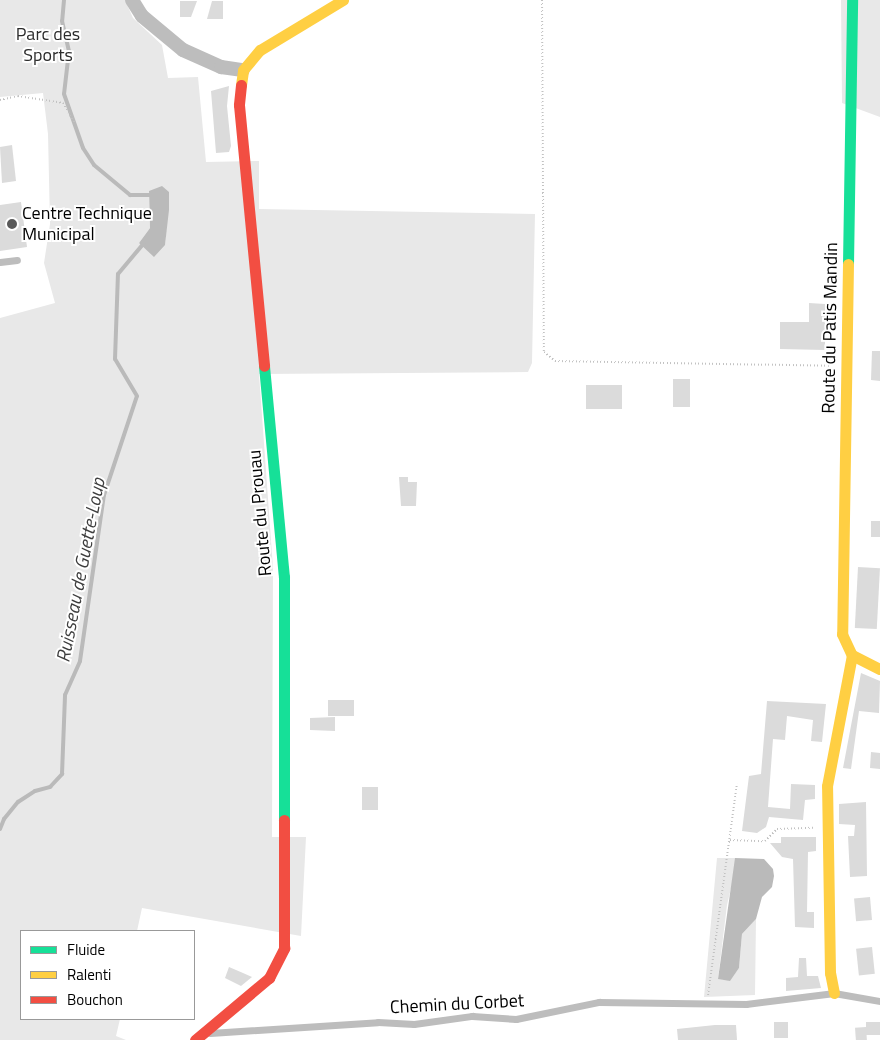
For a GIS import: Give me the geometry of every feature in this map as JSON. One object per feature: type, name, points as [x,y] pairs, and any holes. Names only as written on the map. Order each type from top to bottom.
[{"type":"street","points":[[132,0],[142,16],[183,50],[221,67],[243,70],[260,50],[343,0]]},
{"type":"street","name":"Route du Patis Mandin","points":[[852,0],[842,634],[852,655]]},
{"type":"street","name":"Route du Prouau","points":[[198,1037],[257,991],[269,978],[284,948],[284,577],[239,105],[243,70]]},
{"type":"street","points":[[834,993],[830,973],[827,786],[852,655],[880,669]]},
{"type":"lane","points":[[0,262],[18,260]]},
{"type":"lane","name":"Chemin du Corbet","points":[[198,1037],[378,1022],[414,1024],[472,1016],[516,1018],[599,1002],[746,1004],[834,993],[880,1001]]},
{"type":"path","points":[[542,0],[544,352],[555,362],[847,366]]},
{"type":"path","points":[[0,100],[18,96],[63,103],[75,124]]},
{"type":"path","points":[[707,1004],[737,784]]},
{"type":"path","points":[[730,840],[765,841],[777,829],[828,828]]},
{"type":"green space","name":"Parc des Sports","points":[[0,0],[125,0],[133,18],[162,45],[168,78],[198,77],[206,162],[259,161],[259,209],[535,214],[532,363],[528,372],[259,374],[273,568],[272,837],[306,837],[301,936],[142,908],[137,930],[20,930],[20,1020],[120,1020],[116,1036],[126,1040],[0,1040],[0,318],[55,303],[44,263],[50,224],[48,134],[43,93],[0,97]],"holes":[[[149,191],[169,192],[165,245],[139,243],[150,228]]]},
{"type":"green space","points":[[841,0],[880,0],[880,117],[842,103]]},
{"type":"green space","points":[[717,858],[735,858],[737,863],[727,905],[718,979],[730,980],[739,968],[742,934],[756,919],[755,995],[704,997]]},
{"type":"shaded area","points":[[162,186],[169,192],[169,210],[165,245],[154,257],[139,243],[150,228],[149,191]]},
{"type":"shaded area","points":[[735,858],[764,859],[773,869],[774,876],[772,887],[762,897],[756,919],[742,934],[739,968],[730,981],[718,979]]},
{"type":"building","points":[[180,1],[197,1],[191,17],[180,17]]},
{"type":"building","points":[[212,1],[223,1],[223,19],[207,19]]},
{"type":"building","points":[[229,86],[227,106],[231,146],[229,152],[216,153],[211,91]]},
{"type":"building","points":[[12,145],[16,181],[2,183],[0,147]]},
{"type":"building","name":"Centre Technique Municipal","points":[[21,202],[27,247],[0,251],[0,205]]},
{"type":"building","points":[[809,303],[825,304],[825,350],[780,349],[780,322],[809,322]]},
{"type":"building","points":[[872,351],[880,351],[880,381],[871,380]]},
{"type":"building","points":[[673,379],[690,379],[690,407],[673,407]]},
{"type":"building","points":[[586,385],[622,385],[622,409],[586,409]]},
{"type":"building","points":[[399,477],[408,477],[408,482],[417,482],[416,506],[401,506]]},
{"type":"building","points":[[871,521],[880,521],[880,537],[871,537]]},
{"type":"building","points":[[858,567],[880,568],[877,629],[855,628]]},
{"type":"building","points":[[861,673],[880,681],[879,713],[859,711],[851,769],[843,768]]},
{"type":"building","points":[[328,700],[354,700],[354,716],[328,716]]},
{"type":"building","points":[[767,701],[826,704],[822,742],[811,741],[813,720],[787,716],[785,740],[773,739],[768,807],[790,809],[791,784],[815,785],[815,799],[805,800],[803,820],[769,817],[766,827],[757,833],[742,831],[749,776],[761,774]]},
{"type":"building","points":[[335,717],[335,731],[310,730],[310,718]]},
{"type":"building","points":[[871,752],[880,753],[880,769],[870,768]]},
{"type":"building","points":[[362,787],[378,787],[378,810],[362,810]]},
{"type":"building","points":[[866,802],[867,876],[850,877],[848,836],[854,836],[855,825],[839,824],[839,804]]},
{"type":"building","points":[[781,837],[816,837],[816,851],[808,852],[807,912],[814,912],[814,928],[795,927],[793,859],[782,857],[770,843],[781,843]]},
{"type":"building","points":[[870,897],[872,920],[856,921],[854,898]]},
{"type":"building","points":[[872,947],[875,974],[859,976],[856,949]]},
{"type":"building","points":[[799,958],[806,958],[807,976],[818,976],[821,988],[786,991],[786,978],[798,977]]},
{"type":"building","points":[[229,967],[252,977],[241,986],[225,978]]},
{"type":"building","points":[[774,1022],[788,1022],[788,1038],[774,1038]]},
{"type":"building","points":[[866,1022],[880,1022],[880,1035],[866,1035]]},
{"type":"building","points":[[736,1025],[737,1040],[678,1040],[677,1029]]},
{"type":"building","points":[[866,1027],[867,1040],[856,1040],[855,1028]]},
{"type":"waterway","name":"Ruisseau de Guette-Loup","points":[[64,0],[62,21],[69,51],[64,94],[83,148],[94,165],[130,195],[154,195]]},
{"type":"waterway","name":"Ruisseau de Guette-Loup","points":[[0,829],[4,819],[18,802],[35,791],[50,787],[62,774],[65,695],[80,661],[104,495],[137,396],[115,359],[118,274],[144,243]]},
{"type":"traffic: fast","points":[[848,264],[852,0]]},
{"type":"traffic: fast","points":[[264,366],[284,577],[284,820]]},
{"type":"traffic: slow","points":[[241,85],[243,70],[260,50],[343,0]]},
{"type":"traffic: slow","points":[[848,264],[842,634],[852,655],[880,669]]},
{"type":"traffic: slow","points":[[834,993],[830,973],[827,786],[852,655]]},
{"type":"traffic: jam","points":[[241,85],[239,105],[264,366]]},
{"type":"traffic: jam","points":[[195,1040],[269,978],[284,948],[284,820]]},
{"type":"place","name":"Centre Technique Municipal","points":[[12,224]]}]
